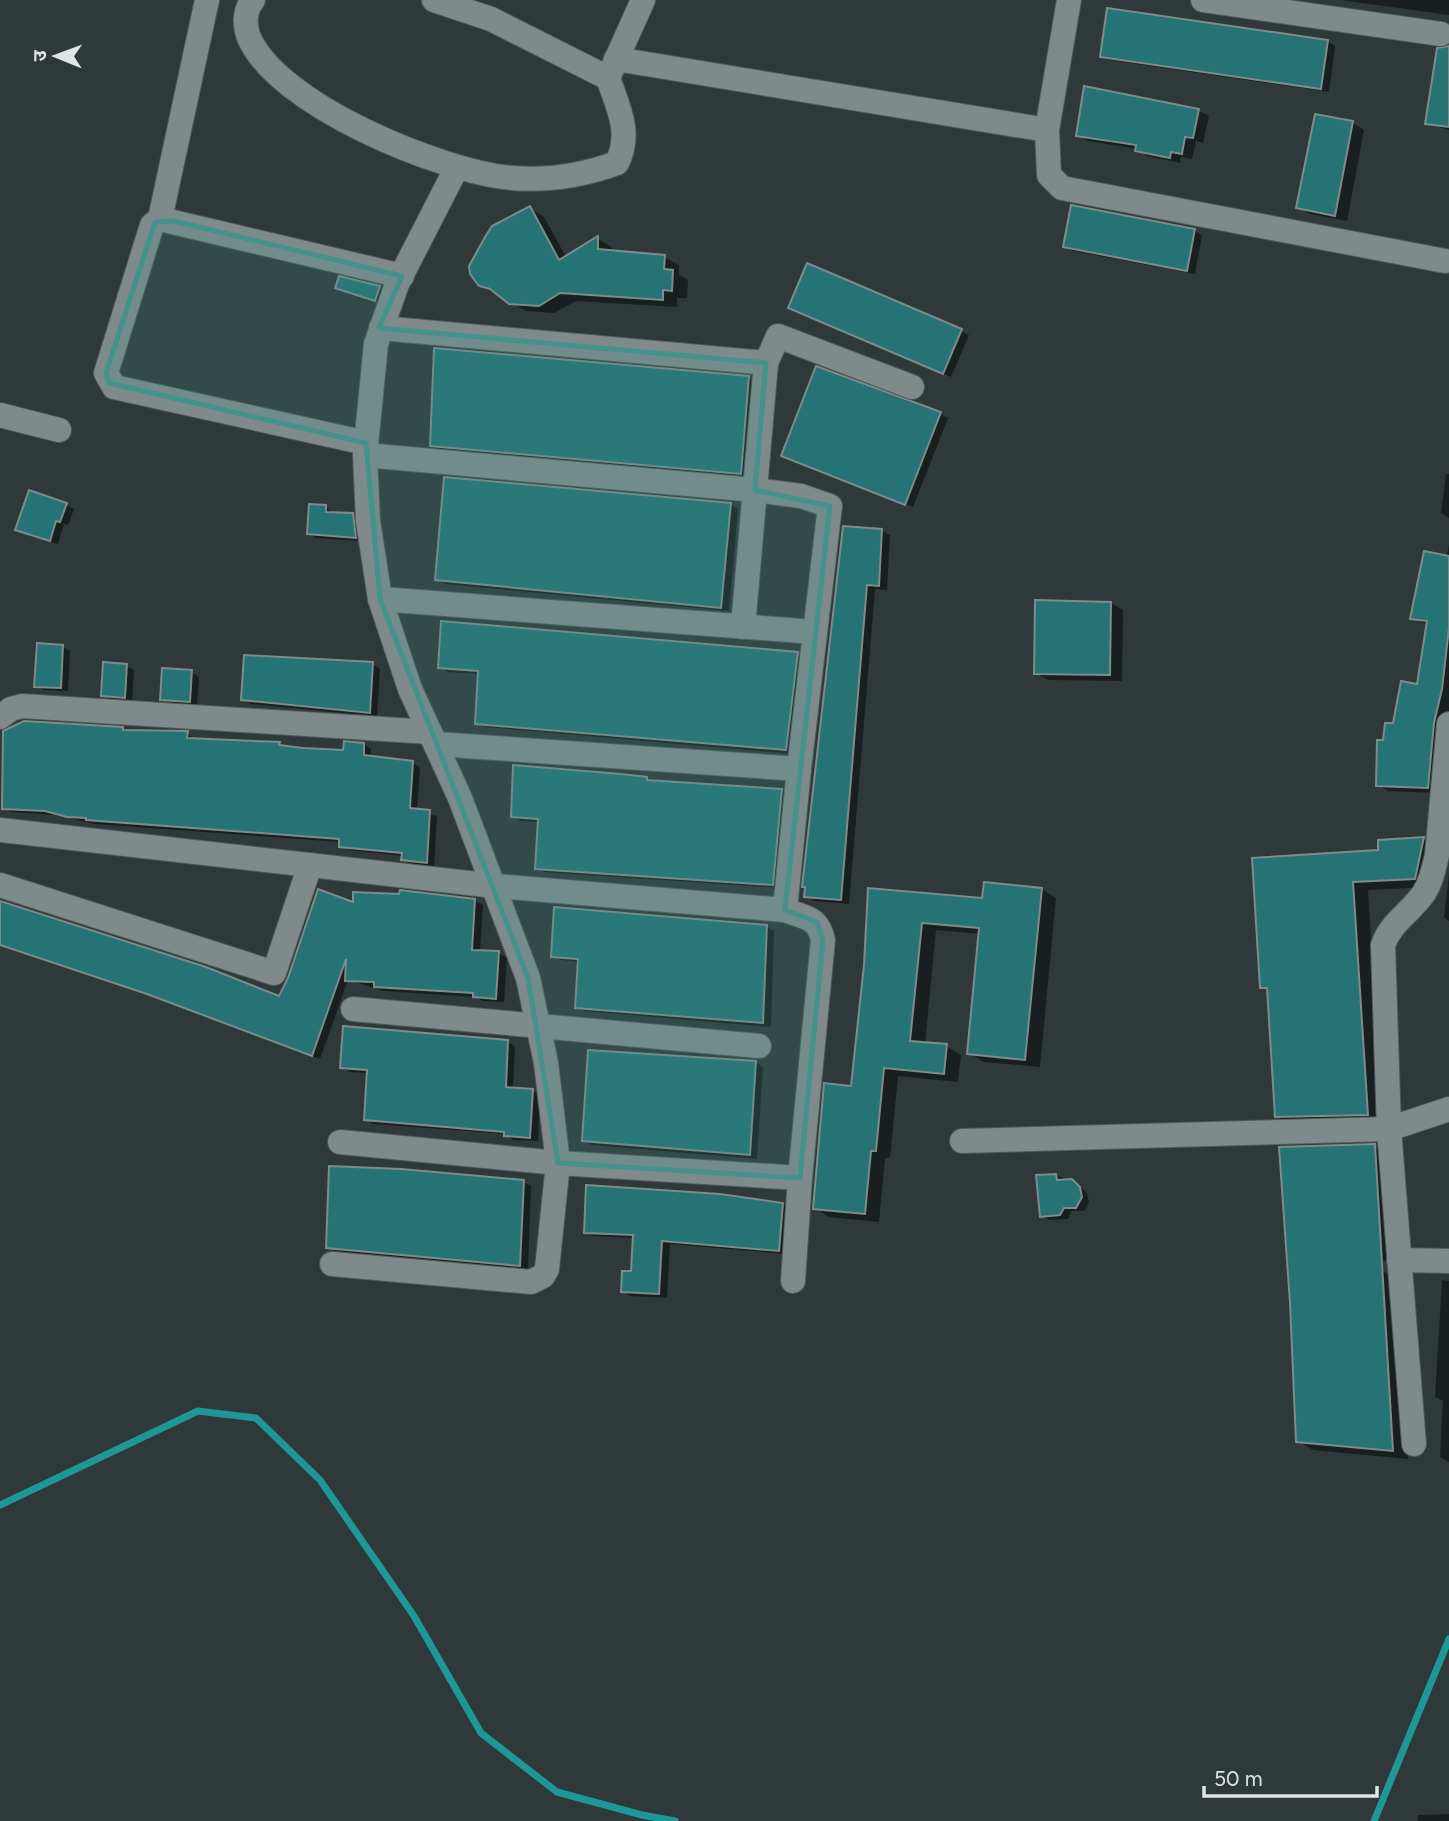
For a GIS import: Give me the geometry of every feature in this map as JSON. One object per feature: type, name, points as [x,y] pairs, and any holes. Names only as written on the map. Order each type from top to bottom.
[{"type":"street","points":[[207,0],[160,219],[152,225],[148,237],[106,373],[109,383],[365,449],[755,490],[801,496],[830,506],[785,910]]},
{"type":"street","points":[[253,0],[248,5],[245,26],[254,49],[282,81],[307,101],[457,167],[512,178],[564,177],[617,163],[622,151],[625,124],[612,69],[643,0]]},
{"type":"street","points":[[434,0],[474,6],[560,56],[612,69],[1047,130]]},
{"type":"street","points":[[1069,0],[1047,130],[1049,175],[1062,188],[1445,261]]},
{"type":"street","points":[[1203,0],[1441,34]]},
{"type":"street","points":[[332,1264],[537,1280],[547,1269],[558,1163],[546,1063],[528,978],[495,886],[411,689],[380,599],[368,521],[365,449],[369,387],[381,328],[402,276],[457,167]]},
{"type":"street","points":[[160,219],[402,276]]},
{"type":"street","points":[[381,328],[766,363]]},
{"type":"street","points":[[743,627],[766,363],[778,336],[912,387]]},
{"type":"street","points":[[0,415],[59,430]]},
{"type":"street","points":[[380,599],[815,632]]},
{"type":"street","points":[[0,718],[11,709],[22,706],[799,769]]},
{"type":"street","points":[[1414,1444],[1389,1129],[1383,945],[1388,932],[1425,892],[1433,873],[1449,724]]},
{"type":"street","points":[[0,830],[495,886],[785,910],[817,922],[822,940],[793,1281]]},
{"type":"street","points":[[0,885],[274,973],[310,865]]},
{"type":"street","points":[[353,1009],[759,1046]]},
{"type":"street","points":[[962,1141],[1389,1129],[1449,1109]]},
{"type":"street","points":[[340,1143],[558,1163],[800,1178]]},
{"type":"street","points":[[1399,1260],[1449,1261]]},
{"type":"highlighted area","points":[[174,221],[402,276],[379,328],[766,363],[755,490],[830,506],[785,910],[817,922],[823,940],[800,1178],[558,1163],[528,978],[380,599],[366,443],[109,383],[106,373],[155,222]]},
{"type":"building","points":[[1107,8],[1328,40],[1321,89],[1100,57]]},
{"type":"building","points":[[1449,46],[1449,127],[1425,124],[1437,48]]},
{"type":"building","points":[[1084,86],[1199,109],[1193,138],[1185,137],[1182,154],[1171,152],[1170,158],[1135,151],[1136,145],[1076,136]]},
{"type":"building","points":[[1315,114],[1353,121],[1335,216],[1296,208]]},
{"type":"building","points":[[1071,205],[1195,229],[1187,271],[1063,247]]},
{"type":"building","points":[[530,206],[559,260],[598,236],[598,249],[665,255],[664,269],[673,270],[672,291],[663,290],[663,300],[560,293],[539,306],[509,304],[490,289],[479,286],[470,274],[469,266],[492,226]]},
{"type":"building","points":[[807,263],[962,329],[943,374],[788,308]]},
{"type":"building","points":[[339,276],[380,286],[375,301],[335,288]]},
{"type":"building","points":[[434,348],[749,376],[741,474],[430,446]]},
{"type":"building","points":[[816,366],[941,412],[905,505],[781,456]]},
{"type":"building","points":[[444,477],[731,503],[721,608],[435,580]]},
{"type":"building","points":[[29,490],[67,503],[60,522],[56,521],[50,541],[15,530]]},
{"type":"building","points":[[309,504],[326,505],[326,512],[353,513],[356,538],[307,534]]},
{"type":"building","points":[[843,526],[882,529],[879,586],[867,585],[841,900],[804,897],[805,887],[802,887]]},
{"type":"building","points":[[1424,551],[1449,556],[1449,628],[1442,689],[1434,723],[1428,788],[1376,786],[1377,740],[1383,740],[1385,723],[1393,723],[1401,681],[1417,684],[1427,621],[1410,619]]},
{"type":"building","points":[[1035,600],[1111,602],[1110,675],[1034,674]]},
{"type":"building","points":[[441,621],[798,652],[786,750],[475,724],[478,671],[438,668]]},
{"type":"building","points":[[37,643],[63,645],[61,688],[34,687]]},
{"type":"building","points":[[244,655],[373,662],[370,713],[241,700]]},
{"type":"building","points":[[103,662],[127,664],[125,698],[101,696]]},
{"type":"building","points":[[162,668],[192,670],[190,702],[160,700]]},
{"type":"building","points":[[24,721],[123,727],[123,730],[188,731],[187,738],[280,742],[279,745],[303,748],[343,750],[344,741],[364,743],[364,755],[413,761],[410,808],[430,810],[427,863],[401,860],[402,853],[339,847],[339,839],[86,820],[45,811],[2,809],[3,731]]},
{"type":"building","points":[[513,765],[621,774],[647,777],[647,780],[782,789],[773,885],[535,869],[538,819],[511,817]]},
{"type":"building","points":[[1424,837],[1415,879],[1353,882],[1368,1115],[1275,1117],[1267,988],[1260,988],[1252,858],[1378,850],[1378,840]]},
{"type":"building","points":[[984,882],[1042,888],[1025,1060],[967,1054],[979,928],[922,923],[910,1041],[947,1044],[944,1074],[884,1068],[876,1151],[871,1151],[865,1214],[813,1209],[824,1083],[851,1086],[864,965],[868,888],[982,898]]},
{"type":"building","points":[[318,889],[353,902],[353,892],[399,894],[400,890],[475,899],[472,950],[499,951],[496,999],[473,997],[473,993],[374,987],[374,982],[345,981],[346,959],[312,1056],[147,994],[0,945],[0,901],[206,967],[279,996],[288,978]]},
{"type":"building","points":[[554,907],[767,925],[763,1023],[575,1008],[578,959],[551,957]]},
{"type":"building","points":[[343,1026],[508,1040],[506,1087],[533,1089],[530,1138],[504,1136],[504,1132],[364,1120],[367,1070],[340,1068]]},
{"type":"building","points":[[588,1050],[756,1061],[750,1155],[582,1141]]},
{"type":"building","points":[[1375,1144],[1393,1451],[1296,1442],[1279,1147]]},
{"type":"building","points":[[329,1166],[401,1169],[524,1180],[520,1266],[326,1248]]},
{"type":"building","points":[[1056,1174],[1057,1180],[1072,1179],[1080,1187],[1082,1197],[1076,1208],[1064,1208],[1060,1215],[1040,1217],[1036,1175]]},
{"type":"building","points":[[586,1185],[720,1194],[783,1203],[779,1251],[662,1241],[659,1294],[621,1292],[622,1271],[631,1271],[633,1235],[584,1233]]},
{"type":"waterway","points":[[0,1505],[198,1411],[256,1418],[320,1480],[414,1616],[481,1733],[557,1792],[675,1821]]},
{"type":"waterway","points":[[1374,1821],[1449,1639]]}]
